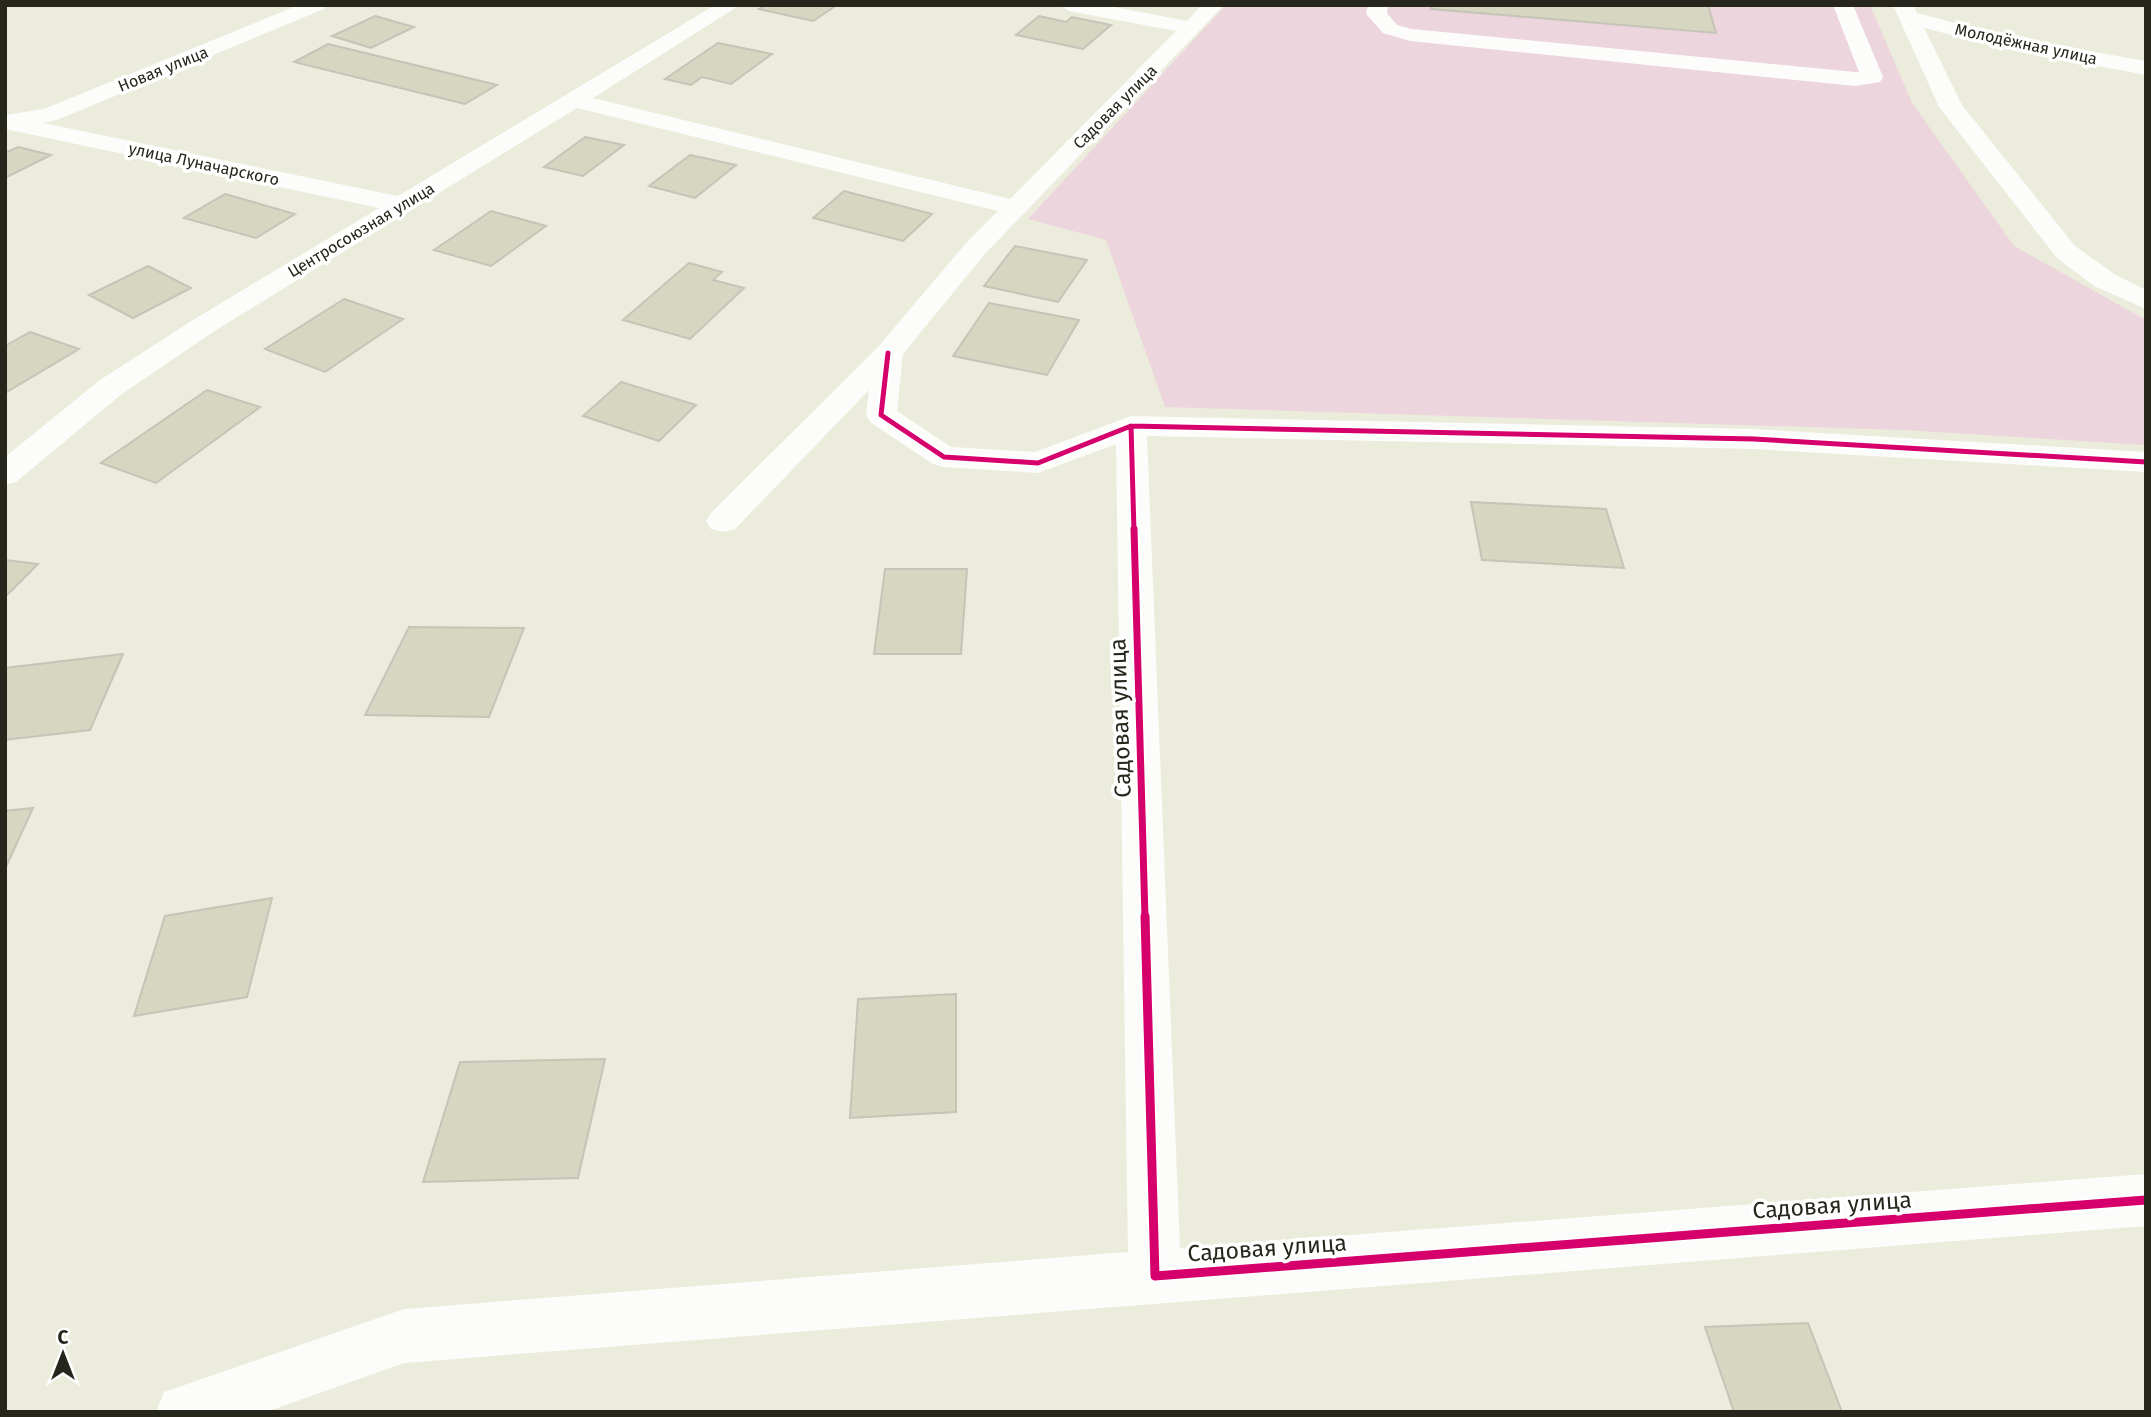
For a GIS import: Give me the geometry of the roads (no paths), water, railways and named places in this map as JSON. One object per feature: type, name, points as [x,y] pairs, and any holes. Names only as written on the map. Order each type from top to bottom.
[{"type":"street","name":"Новая улица","points":[[5,122],[49,115],[317,5]]},
{"type":"street","name":"Центросоюзная улица","points":[[5,474],[111,387],[203,326],[577,101],[730,5]]},
{"type":"street","points":[[1069,5],[1193,28]]},
{"type":"street","name":"Садовая улица","points":[[723,521],[888,353],[975,248],[1214,5]]},
{"type":"street","points":[[1378,5],[1376,13],[1390,29],[1410,35],[1855,79],[1872,77],[1843,5]]},
{"type":"street","points":[[1905,11],[1951,107],[2066,252],[2104,280],[2146,301]]},
{"type":"street","name":"Молодёжная улица","points":[[1905,11],[2013,44],[2146,68]]},
{"type":"street","points":[[577,101],[1016,208]]},
{"type":"street","name":"улица Луначарского","points":[[5,122],[403,205]]},
{"type":"street","points":[[888,353],[881,415],[944,457],[1038,463],[1131,426],[1754,439],[2146,462]]},
{"type":"street","name":"Садовая улица","points":[[1131,426],[1154,1276],[2146,1200]]},
{"type":"street","points":[[184,1412],[404,1336],[1154,1276]]}]
